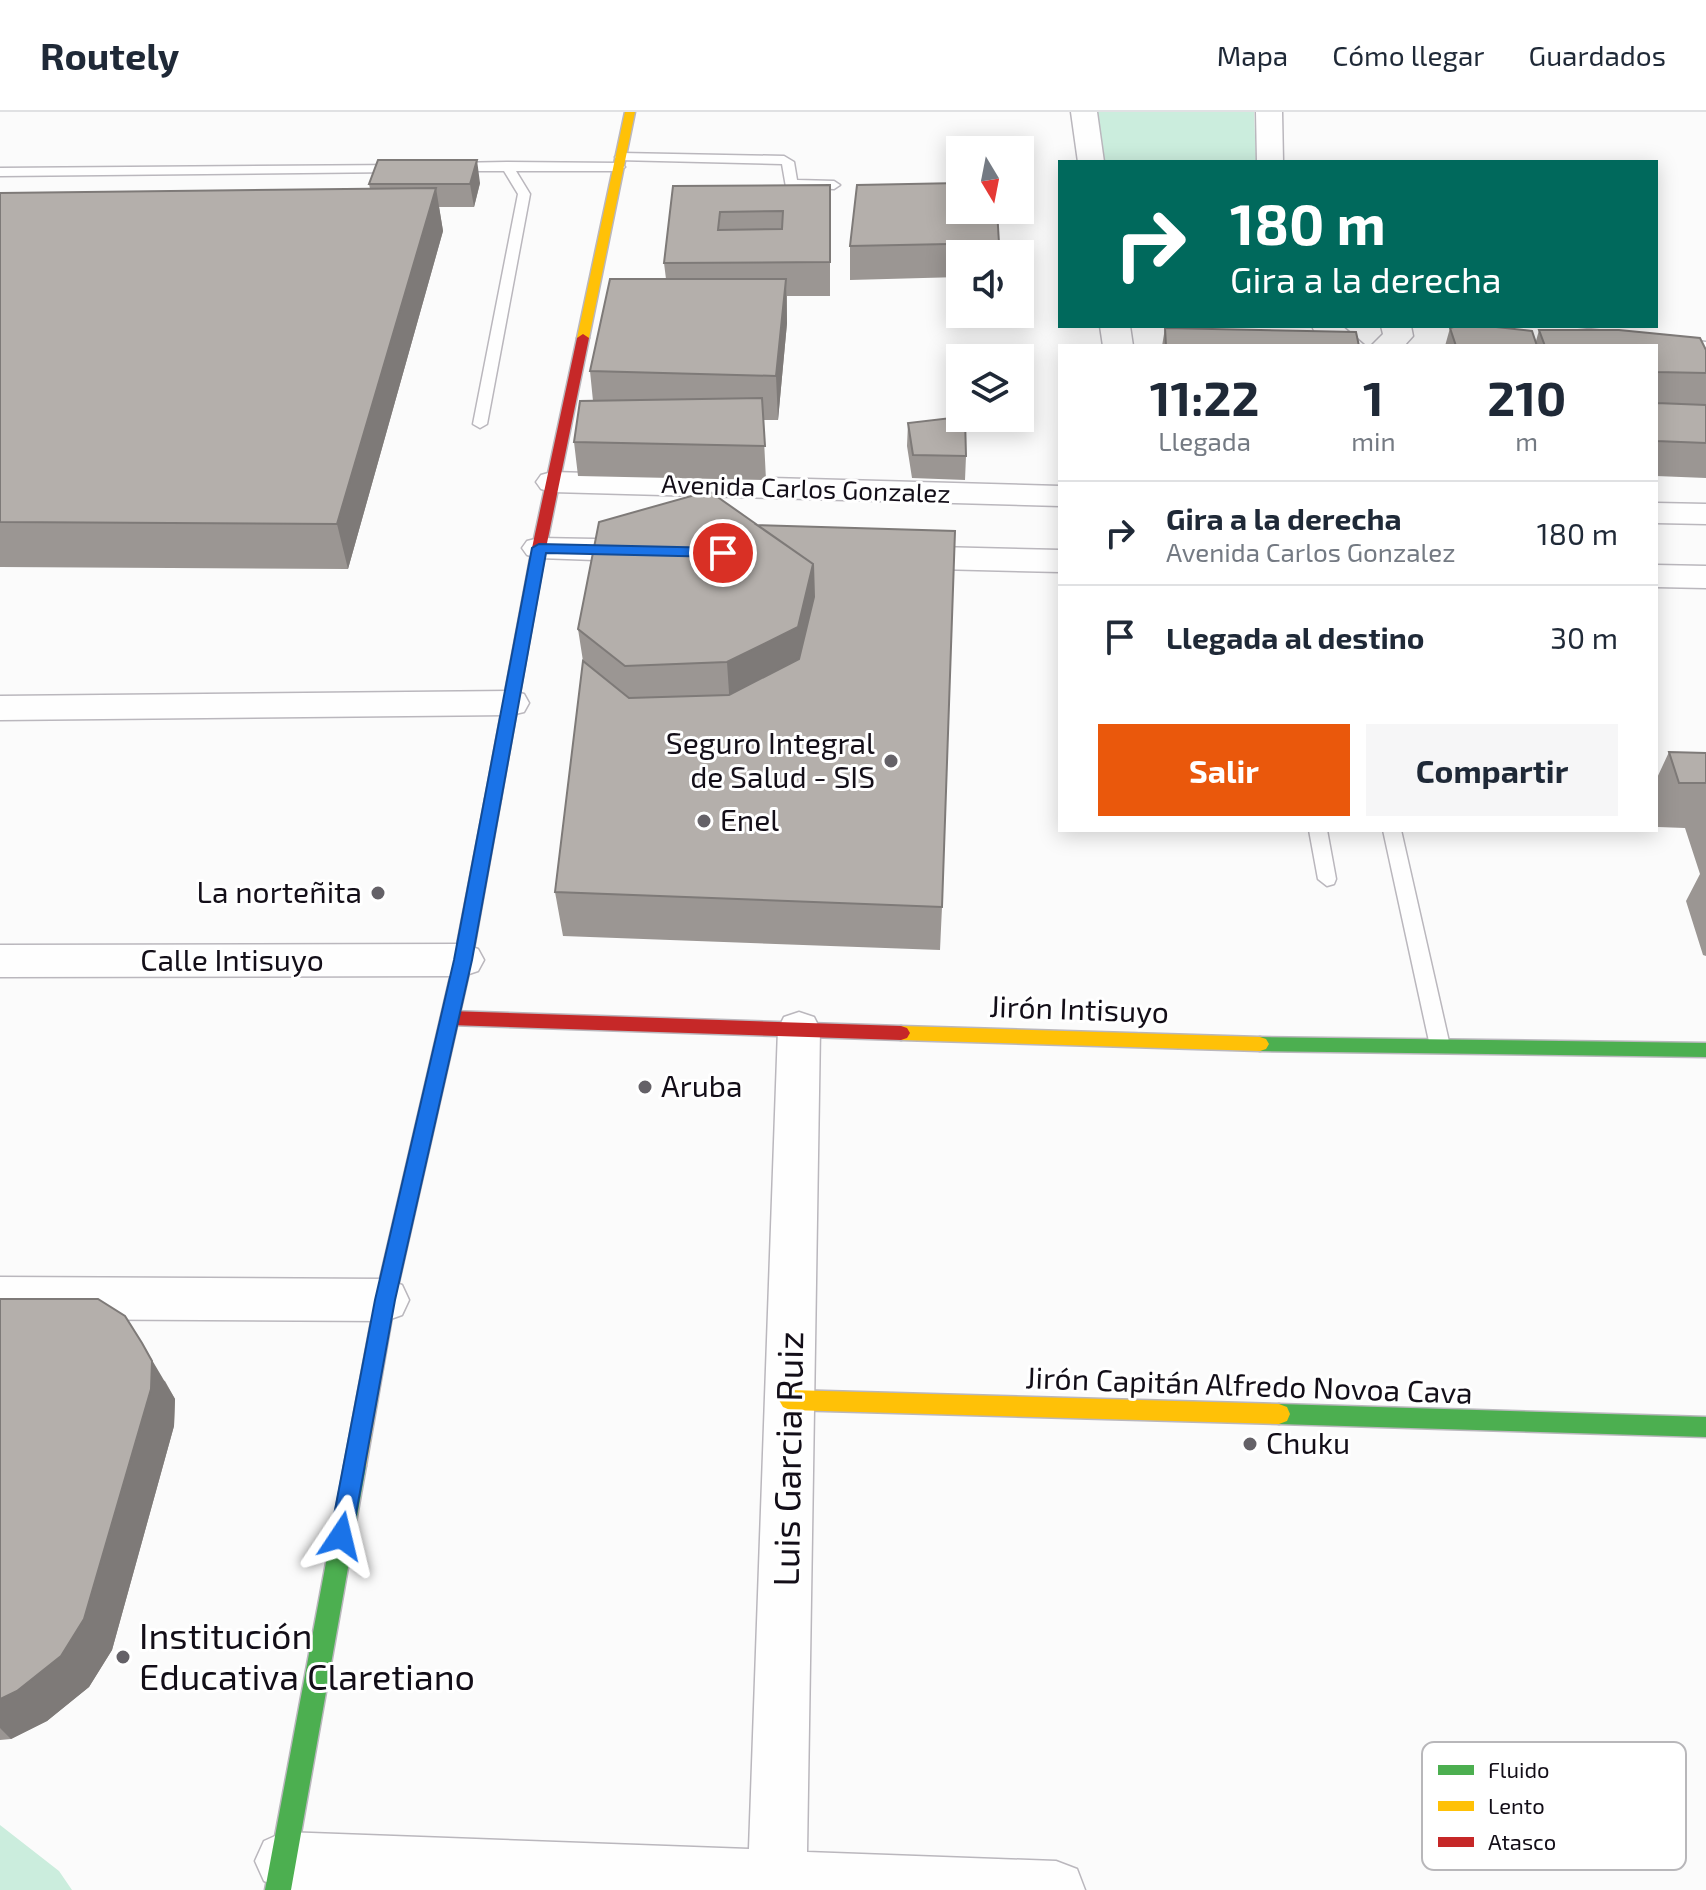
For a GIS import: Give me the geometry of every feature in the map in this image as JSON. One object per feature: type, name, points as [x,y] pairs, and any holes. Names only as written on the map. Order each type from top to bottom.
[{"type":"street","points":[[630,112],[539,548],[463,960],[385,1300],[281,1875],[1056,1890]]},
{"type":"street","points":[[1084,112],[1091,160]]},
{"type":"street","points":[[1269,112],[1270,160]]},
{"type":"street","points":[[1328,328],[1331,336],[1346,344]]},
{"type":"street","points":[[1495,328],[1642,344]]},
{"type":"street","points":[[1658,346],[1706,351]]},
{"type":"street","name":"Avenida Carlos Gonzalez","points":[[552,482],[1058,496]]},
{"type":"street","points":[[1658,513],[1706,514]]},
{"type":"street","points":[[539,548],[681,552]]},
{"type":"street","points":[[871,556],[1058,561]]},
{"type":"street","points":[[1658,576],[1706,577]]},
{"type":"street","points":[[0,708],[511,703]]},
{"type":"street","name":"Calle Intisuyo","points":[[0,961],[463,960]]},
{"type":"street","name":"Jirón Intisuyo","points":[[450,1018],[1198,1042],[1706,1050]]},
{"type":"street","name":"Luis Garcia Ruiz","points":[[777,1885],[799,1029]]},
{"type":"street","points":[[0,1298],[385,1300]]},
{"type":"street","name":"Jirón Capitán Alfredo Novoa Cava","points":[[790,1400],[1706,1427]]},
{"type":"lane","points":[[442,167],[784,160],[788,162],[790,183],[834,185]]},
{"type":"lane","points":[[480,424],[524,194],[507,166]]},
{"type":"lane","points":[[0,172],[414,167]]},
{"type":"lane","points":[[1318,832],[1327,879]]},
{"type":"lane","points":[[1392,832],[1440,1046]]},
{"type":"green space","points":[[1093,112],[1254,112],[1256,160],[1101,160]]},
{"type":"green space","points":[[0,1825],[59,1871],[72,1890],[0,1890]]},
{"type":"building","points":[[378,160],[477,160],[470,184],[369,184]]},
{"type":"building","points":[[946,183],[946,224],[998,224],[999,240],[850,246],[857,185]]},
{"type":"building","points":[[830,185],[830,262],[664,263],[673,186]],"holes":[[[783,211],[782,229],[718,230],[720,212]]]},
{"type":"building","points":[[436,188],[337,524],[0,522],[0,193]]},
{"type":"building","points":[[610,279],[786,279],[776,376],[590,371]]},
{"type":"building","points":[[1165,328],[1356,332],[1359,344],[1166,344]]},
{"type":"building","points":[[1450,328],[1532,331],[1536,344],[1455,344]]},
{"type":"building","points":[[1539,330],[1619,330],[1700,338],[1706,350],[1706,373],[1658,372],[1658,344],[1544,344]]},
{"type":"building","points":[[762,398],[765,446],[574,442],[580,401]]},
{"type":"building","points":[[1658,403],[1706,405],[1706,443],[1658,441]]},
{"type":"building","points":[[946,419],[946,432],[965,432],[966,456],[913,455],[908,423]]},
{"type":"building","points":[[709,491],[813,564],[798,627],[727,662],[625,666],[578,629],[599,522]]},
{"type":"building","points":[[757,525],[955,531],[942,907],[555,892],[583,661],[629,698],[729,695],[799,659],[814,597],[813,564]]},
{"type":"building","points":[[1669,752],[1706,753],[1706,783],[1679,783]]},
{"type":"building","points":[[0,1299],[98,1299],[125,1316],[152,1361],[151,1389],[84,1619],[61,1656],[17,1691],[0,1699]]},
{"type":"traffic: fast","points":[[1260,1044],[1706,1050]]},
{"type":"traffic: fast","points":[[1279,1414],[1706,1427]]},
{"type":"traffic: fast","points":[[278,1890],[355,1466]]},
{"type":"traffic: slow","points":[[583,338],[630,112]]},
{"type":"traffic: slow","points":[[355,1466],[385,1300],[463,960],[493,799]]},
{"type":"traffic: slow","points":[[901,1033],[1260,1044]]},
{"type":"traffic: slow","points":[[790,1400],[1279,1414]]},
{"type":"traffic: jam","points":[[493,799],[539,548],[583,338]]},
{"type":"traffic: jam","points":[[450,1018],[901,1033]]},
{"type":"place","name":"Seguro Integral de Salud - SIS","points":[[891,761]]},
{"type":"place","name":"Enel","points":[[704,821]]},
{"type":"place","name":"La norteñita","points":[[378,893]]},
{"type":"place","name":"Aruba","points":[[645,1087]]},
{"type":"place","name":"Chuku","points":[[1250,1444]]},
{"type":"place","name":"Institución Educativa Claretiano","points":[[123,1657]]},
{"type":"route","points":[[341,1536],[385,1300],[463,960],[539,548],[723,553]]}]
